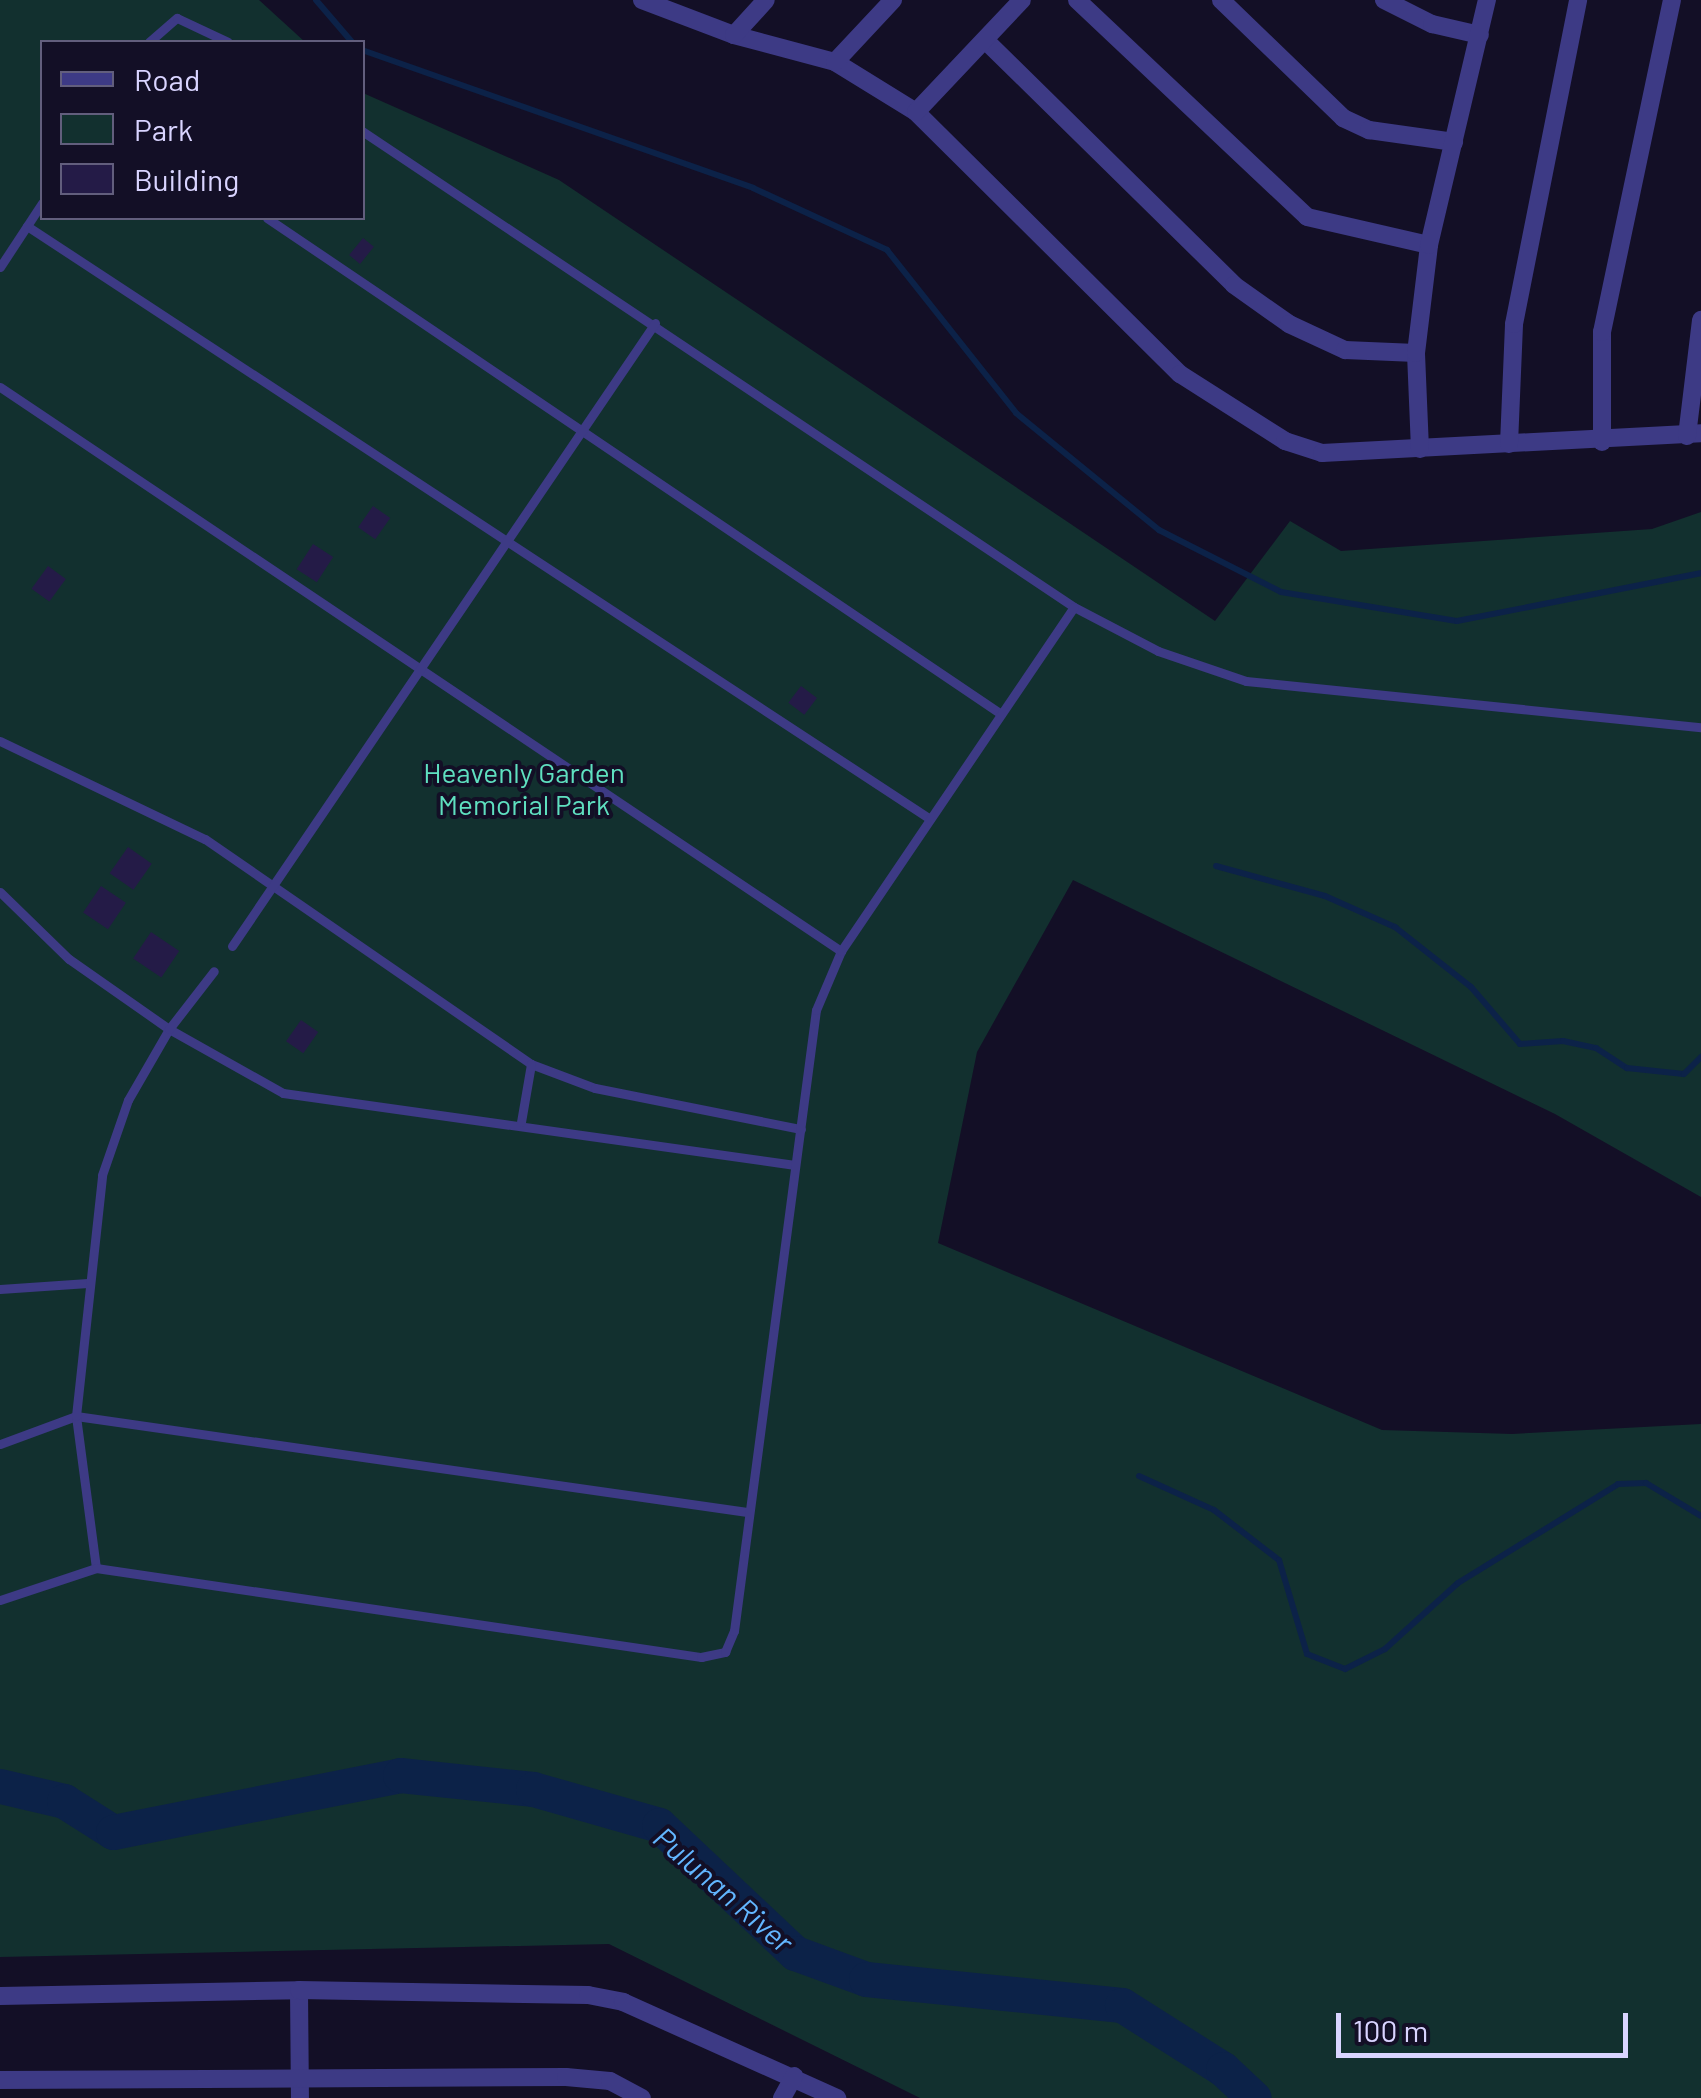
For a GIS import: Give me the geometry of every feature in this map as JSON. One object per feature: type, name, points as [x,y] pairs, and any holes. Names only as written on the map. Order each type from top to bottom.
[{"type":"street","points":[[642,0],[734,35],[834,62],[916,112],[1180,374],[1232,411],[1322,453],[1694,435],[1701,320]]},
{"type":"street","points":[[734,35],[766,0]]},
{"type":"street","points":[[834,62],[892,0]]},
{"type":"street","points":[[916,112],[1022,0]]},
{"type":"street","points":[[1077,0],[1307,216],[1429,245]]},
{"type":"street","points":[[1221,0],[1343,118],[1369,130],[1454,142]]},
{"type":"street","points":[[1384,0],[1432,24],[1480,35]]},
{"type":"street","points":[[1420,450],[1416,353],[1429,245],[1488,0]]},
{"type":"street","points":[[1509,444],[1514,324],[1578,0]]},
{"type":"street","points":[[1602,442],[1602,332],[1672,0]]},
{"type":"street","points":[[985,40],[1234,285],[1289,324],[1345,350],[1416,353]]},
{"type":"street","points":[[299,1990],[300,2088]]},
{"type":"street","points":[[0,1996],[299,1990],[588,1995],[623,2002],[837,2098]]},
{"type":"street","points":[[782,2098],[794,2076]]},
{"type":"street","points":[[0,2080],[300,2088],[566,2077],[610,2082],[642,2098]]},
{"type":"lane","points":[[151,40],[178,18],[224,40]]},
{"type":"lane","points":[[365,133],[1074,606],[1158,651],[1246,681],[1701,728]]},
{"type":"lane","points":[[0,267],[40,206]]},
{"type":"lane","points":[[270,220],[1000,714]]},
{"type":"lane","points":[[26,226],[930,819]]},
{"type":"lane","points":[[232,946],[278,886],[580,430],[655,324]]},
{"type":"lane","points":[[0,387],[841,951]]},
{"type":"lane","points":[[0,1600],[96,1568],[701,1657],[725,1652],[734,1631],[816,1010],[841,951],[1074,606]]},
{"type":"lane","points":[[0,741],[148,806],[278,886],[532,1064],[595,1088],[801,1129]]},
{"type":"lane","points":[[0,892],[69,959],[169,1029],[282,1094],[521,1122],[794,1165]]},
{"type":"lane","points":[[96,1568],[76,1416],[88,1282],[111,1137],[169,1029],[214,972]]},
{"type":"lane","points":[[521,1122],[532,1064]]},
{"type":"lane","points":[[0,1289],[88,1282]]},
{"type":"lane","points":[[0,1444],[76,1416],[747,1512]]},
{"type":"green space","name":"Heavenly Garden Memorial Park","points":[[0,0],[259,0],[303,40],[40,40],[40,220],[365,220],[365,94],[559,180],[1215,621],[1290,521],[1341,551],[1652,529],[1701,512],[1701,1197],[1555,1114],[1073,880],[977,1052],[938,1243],[1382,1430],[1512,1434],[1701,1424],[1701,2098],[920,2098],[609,1944],[0,1957]]},
{"type":"building","points":[[363,238],[374,247],[360,264],[349,255]]},
{"type":"building","points":[[373,506],[390,518],[375,539],[358,527]]},
{"type":"building","points":[[313,544],[333,557],[317,582],[297,569]]},
{"type":"building","points":[[48,566],[66,579],[49,602],[32,589]]},
{"type":"building","points":[[801,686],[817,698],[804,715],[788,703]]},
{"type":"building","points":[[128,847],[152,864],[133,890],[110,873]]},
{"type":"building","points":[[101,886],[126,903],[108,929],[83,913]]},
{"type":"building","points":[[151,932],[179,951],[161,978],[133,959]]},
{"type":"building","points":[[301,1020],[318,1032],[303,1053],[286,1041]]},
{"type":"waterway","points":[[316,0],[350,40]]},
{"type":"waterway","points":[[365,51],[753,188],[887,250],[1016,413],[1159,530],[1281,592],[1457,621],[1701,573]]},
{"type":"waterway","points":[[1216,866],[1325,896],[1395,927],[1471,987],[1520,1044],[1563,1041],[1596,1048],[1627,1068],[1684,1074],[1701,1057]]},
{"type":"waterway","points":[[1139,1476],[1214,1510],[1279,1560],[1307,1654],[1345,1669],[1385,1649],[1458,1583],[1618,1484],[1646,1483],[1701,1516]]},
{"type":"waterway","name":"Pulunan River","points":[[0,1786],[64,1801],[113,1832],[400,1775],[533,1789],[659,1825],[795,1953],[866,1979],[1122,2005],[1223,2069],[1254,2098]]}]
